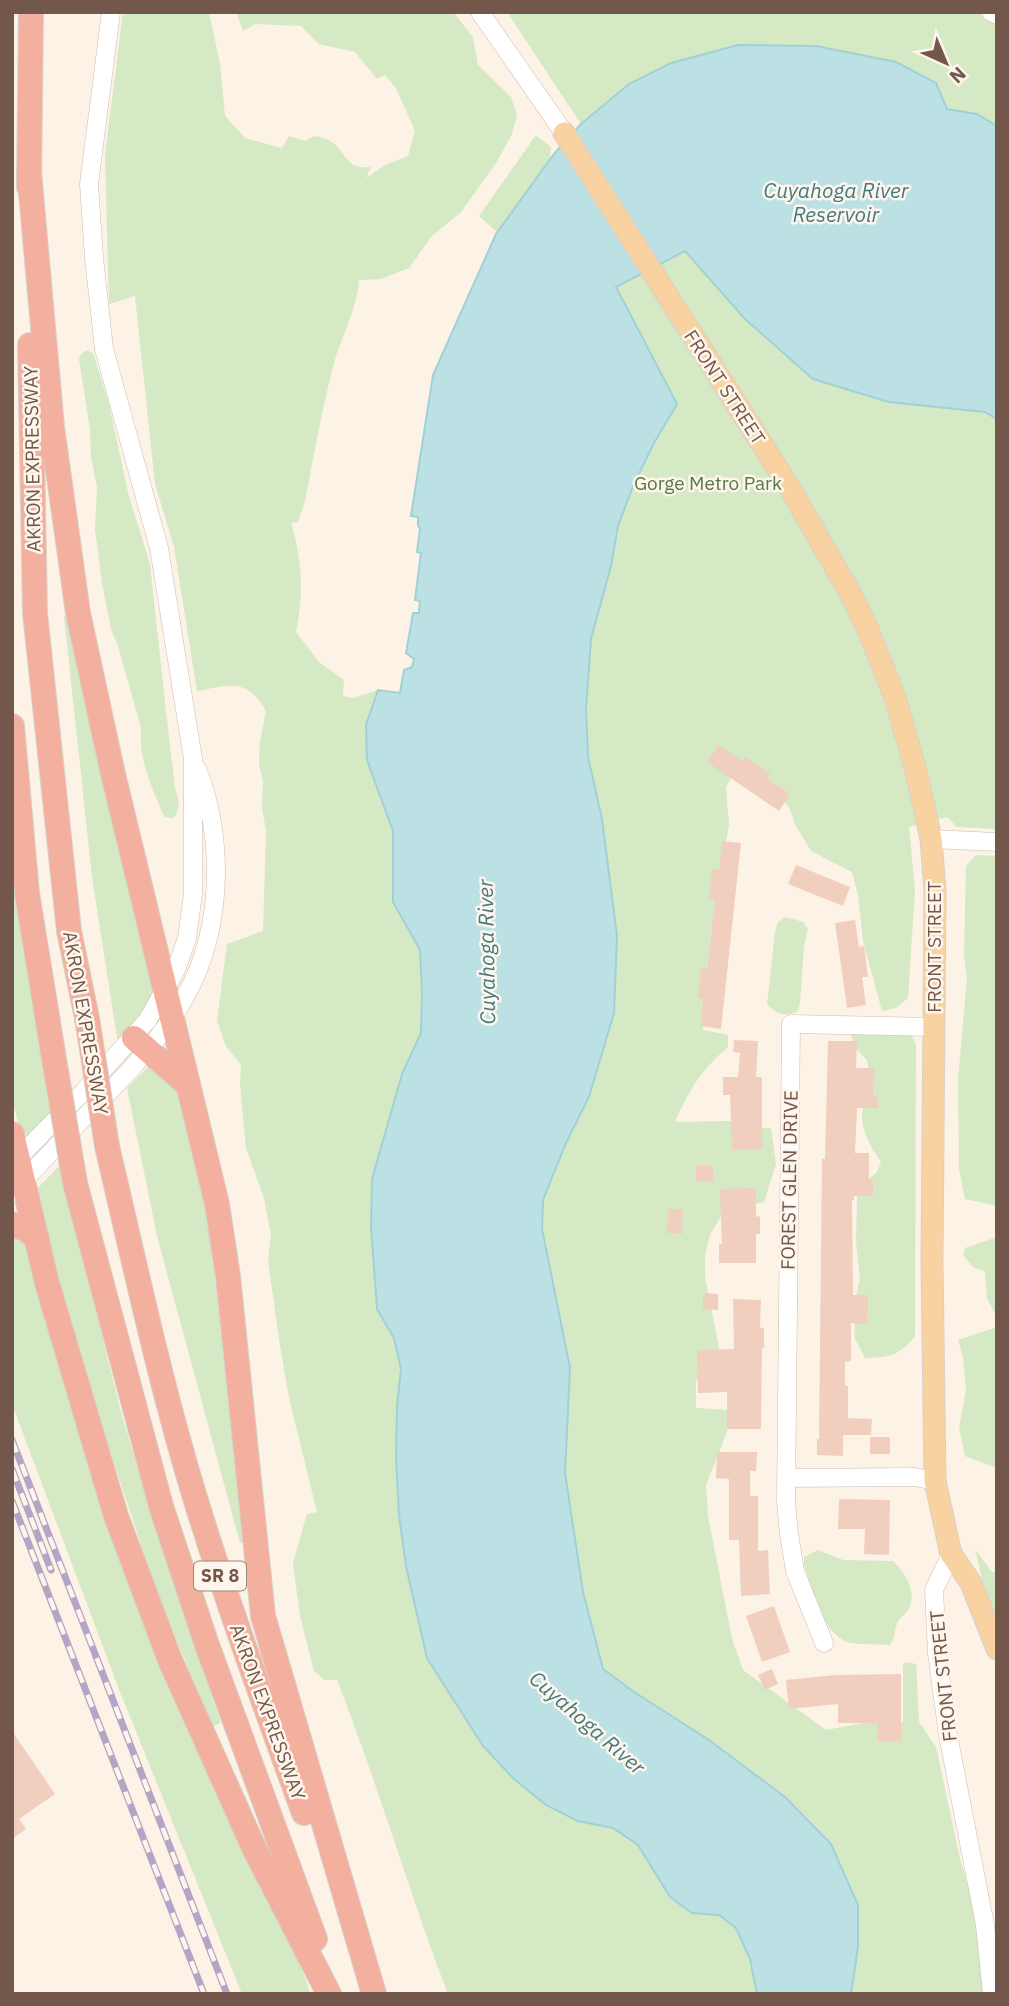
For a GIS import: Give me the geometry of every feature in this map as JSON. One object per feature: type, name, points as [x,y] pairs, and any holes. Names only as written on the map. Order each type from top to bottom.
[{"type":"highway","name":"AKRON EXPRESSWAY","points":[[31,12],[29,171],[35,613],[69,931],[87,1018],[107,1146],[148,1324],[192,1490],[238,1632],[373,1994]]},
{"type":"highway","points":[[29,171],[52,427],[78,613],[165,1005],[217,1204],[228,1276],[263,1616],[373,1994]]},
{"type":"highway","name":"AKRON EXPRESSWAY","points":[[12,726],[27,892],[75,1183],[161,1506],[207,1645],[335,1994]]},
{"type":"highway","points":[[142,1044],[188,1085]]},
{"type":"highway","points":[[12,1134],[17,1174],[116,1516],[170,1660],[254,1848],[329,1994]]},
{"type":"highway","points":[[12,1224],[37,1238]]},
{"type":"main road","name":"FRONT STREET","points":[[564,133],[788,485],[866,625],[903,722],[931,839],[936,941],[932,1260],[935,1481],[951,1554]]},
{"type":"main road","points":[[951,1554],[971,1583],[997,1648]]},
{"type":"street","points":[[17,1174],[142,1044],[165,1005],[187,938],[193,894],[193,759],[159,548],[104,349],[89,184],[111,12]]},
{"type":"street","name":"FRONT STREET","points":[[480,12],[564,133]]},
{"type":"street","points":[[991,12],[997,15]]},
{"type":"street","points":[[165,1005],[195,979],[211,925],[216,893],[216,843],[207,794],[193,759]]},
{"type":"street","points":[[931,839],[997,842]]},
{"type":"street","name":"FOREST GLEN DRIVE","points":[[824,1643],[795,1571],[789,1534],[786,1478],[791,1024],[934,1027]]},
{"type":"street","points":[[786,1478],[915,1478],[935,1481]]},
{"type":"street","name":"FRONT STREET","points":[[951,1554],[934,1591],[940,1679],[948,1735],[985,1925],[992,1994]]},
{"type":"green space","name":"Gorge Metro Park","points":[[123,12],[209,12],[220,64],[225,116],[245,138],[282,148],[289,136],[305,141],[314,136],[324,138],[336,145],[351,163],[371,167],[366,178],[385,165],[408,156],[415,131],[396,88],[385,75],[377,79],[355,52],[319,44],[301,26],[255,24],[243,31],[236,12],[453,12],[473,37],[478,65],[511,97],[517,115],[512,134],[496,163],[461,212],[432,236],[409,268],[381,279],[359,280],[330,380],[305,501],[298,522],[291,523],[301,577],[296,632],[319,662],[344,680],[343,696],[353,698],[378,690],[400,693],[404,670],[412,667],[414,659],[406,653],[413,613],[419,613],[420,601],[415,600],[421,553],[417,552],[420,529],[418,517],[411,516],[433,375],[497,232],[479,216],[536,135],[551,147],[550,160],[581,124],[507,12],[976,12],[997,24],[997,829],[957,827],[947,817],[909,827],[915,890],[908,998],[896,1008],[882,1011],[863,941],[858,895],[852,872],[811,851],[795,824],[789,807],[780,797],[732,777],[726,787],[729,825],[714,910],[705,985],[703,1030],[728,1035],[728,1047],[697,1081],[675,1122],[729,1121],[749,1128],[771,1128],[776,1164],[764,1202],[724,1211],[710,1235],[705,1255],[705,1277],[720,1353],[713,1374],[696,1381],[696,1408],[730,1410],[727,1432],[706,1485],[708,1516],[732,1639],[743,1670],[826,1730],[874,1721],[903,1722],[903,1664],[916,1664],[919,1722],[936,1747],[961,1863],[974,1902],[983,1994],[448,1994],[337,1680],[324,1680],[314,1671],[300,1616],[293,1563],[307,1514],[317,1512],[289,1398],[280,1346],[268,1260],[271,1235],[264,1198],[246,1148],[240,1085],[241,1065],[226,1046],[217,1021],[227,944],[263,931],[266,831],[262,807],[263,781],[259,764],[266,711],[259,700],[244,688],[228,686],[197,691],[174,547],[155,484],[135,296],[109,304],[105,155]]},
{"type":"green space","points":[[87,350],[93,353],[109,404],[128,493],[150,564],[179,803],[177,813],[172,819],[164,816],[147,773],[141,728],[111,629],[102,583],[95,529],[97,487],[79,359]]},
{"type":"green space","points":[[70,615],[154,990],[141,1015],[118,1044],[92,877],[64,616]]},
{"type":"green space","points":[[976,855],[997,856],[997,1206],[965,1199],[959,1169],[958,1079],[967,978],[964,956],[966,866]]},
{"type":"green space","points":[[12,860],[50,1113],[28,1137],[19,1126],[12,1099]]},
{"type":"green space","points":[[786,917],[803,922],[808,929],[798,1011],[781,1014],[767,1004],[775,932],[778,922]]},
{"type":"green space","points":[[901,1032],[912,1036],[916,1045],[915,1336],[893,1354],[865,1358],[855,1339],[854,1307],[860,1278],[856,1242],[857,1198],[865,1182],[877,1172],[881,1162],[863,1126],[863,1107],[872,1088],[867,1060],[856,1049],[851,1035]]},
{"type":"green space","points":[[153,1062],[179,1089],[212,1216],[247,1540],[240,1543],[157,1236],[127,1088]]},
{"type":"green space","points":[[60,1165],[121,1412],[165,1559],[221,1723],[212,1727],[155,1587],[89,1387],[50,1255],[38,1188]]},
{"type":"green space","points":[[12,1236],[27,1248],[38,1268],[50,1311],[311,1994],[242,1994],[118,1687],[12,1404]]},
{"type":"green space","points":[[997,1237],[997,1317],[987,1299],[985,1271],[974,1268],[963,1255],[965,1248]]},
{"type":"green space","points":[[997,1327],[997,1468],[965,1456],[959,1428],[966,1390],[963,1357],[958,1340]]},
{"type":"green space","points":[[975,1549],[992,1572],[997,1572],[997,1619],[983,1583]]},
{"type":"green space","points":[[818,1550],[843,1560],[893,1561],[901,1570],[908,1581],[911,1599],[909,1608],[898,1622],[890,1645],[851,1643],[833,1632],[820,1610],[804,1565],[804,1557]]},
{"type":"water","name":"Cuyahoga River Reservoir","points":[[738,45],[816,46],[896,62],[936,83],[947,109],[977,114],[997,126],[997,419],[985,412],[889,402],[813,379],[745,319],[685,251],[616,287],[677,404],[633,486],[618,526],[611,566],[591,639],[586,709],[588,757],[602,819],[617,936],[614,1013],[589,1097],[566,1143],[543,1200],[542,1229],[570,1368],[565,1473],[583,1592],[603,1669],[709,1740],[785,1797],[831,1844],[858,1905],[858,1947],[851,1994],[757,1994],[750,1959],[736,1928],[719,1915],[692,1913],[670,1897],[638,1845],[613,1828],[578,1821],[546,1805],[514,1779],[483,1746],[427,1658],[406,1566],[399,1515],[396,1459],[401,1369],[394,1338],[377,1309],[371,1227],[372,1179],[402,1074],[421,1033],[422,992],[420,950],[393,902],[393,831],[367,760],[366,725],[378,690],[400,693],[404,670],[412,667],[414,659],[406,653],[413,613],[419,613],[420,601],[415,600],[421,553],[417,552],[420,529],[418,517],[411,516],[433,375],[496,234],[554,154],[581,124],[629,84],[671,63]]},
{"type":"building","points":[[719,745],[742,761],[745,757],[770,773],[767,778],[790,794],[779,811],[707,762]]},
{"type":"building","points":[[722,841],[741,843],[721,1029],[701,1026],[703,999],[698,998],[701,968],[707,969],[715,900],[709,899],[712,869],[719,869]]},
{"type":"building","points":[[796,865],[850,887],[843,906],[788,884]]},
{"type":"building","points":[[855,920],[859,947],[864,946],[868,977],[862,977],[866,1005],[847,1008],[835,923]]},
{"type":"building","points":[[734,1040],[758,1041],[756,1077],[762,1077],[762,1148],[757,1150],[732,1150],[730,1095],[723,1095],[723,1077],[738,1077],[740,1053],[733,1052]]},
{"type":"building","points":[[828,1041],[857,1041],[856,1068],[874,1068],[873,1096],[878,1095],[878,1108],[857,1108],[855,1153],[869,1153],[869,1180],[873,1180],[873,1196],[854,1196],[852,1200],[853,1295],[868,1295],[868,1304],[867,1324],[851,1323],[851,1361],[845,1362],[848,1418],[872,1419],[871,1435],[843,1435],[843,1456],[817,1455],[822,1159],[825,1159]]},
{"type":"building","points":[[696,1166],[713,1166],[713,1181],[696,1181]]},
{"type":"building","points":[[756,1188],[756,1217],[760,1216],[760,1234],[756,1234],[756,1263],[719,1263],[719,1244],[722,1244],[720,1189]]},
{"type":"building","points":[[668,1209],[683,1209],[682,1234],[667,1233]]},
{"type":"building","points":[[703,1293],[718,1294],[718,1310],[703,1309]]},
{"type":"building","points":[[733,1299],[761,1300],[760,1328],[764,1328],[764,1348],[761,1429],[727,1429],[727,1392],[698,1393],[697,1350],[734,1349]]},
{"type":"building","points":[[870,1437],[890,1437],[890,1454],[870,1454]]},
{"type":"building","points":[[717,1452],[757,1452],[756,1471],[750,1471],[750,1496],[758,1496],[758,1551],[768,1550],[770,1594],[741,1596],[739,1540],[729,1540],[729,1479],[716,1478]]},
{"type":"building","points":[[839,1499],[890,1500],[889,1555],[864,1554],[865,1529],[838,1529]]},
{"type":"building","points":[[774,1606],[790,1652],[762,1662],[746,1616]]},
{"type":"building","points":[[772,1669],[778,1684],[765,1690],[758,1675]]},
{"type":"building","points":[[901,1674],[901,1741],[878,1741],[877,1723],[838,1723],[838,1704],[789,1709],[786,1680],[835,1675]]},
{"type":"building","points":[[12,1731],[55,1794],[19,1819],[26,1829],[12,1839]]},
{"type":"railway","points":[[12,1440],[227,1994]]},
{"type":"railway","points":[[12,1469],[51,1570]]},
{"type":"railway","points":[[12,1501],[204,1994]]},
{"type":"water label","name":"Cuyahoga River","points":[[487,952]]},
{"type":"water label","name":"Cuyahoga River","points":[[587,1723]]}]
